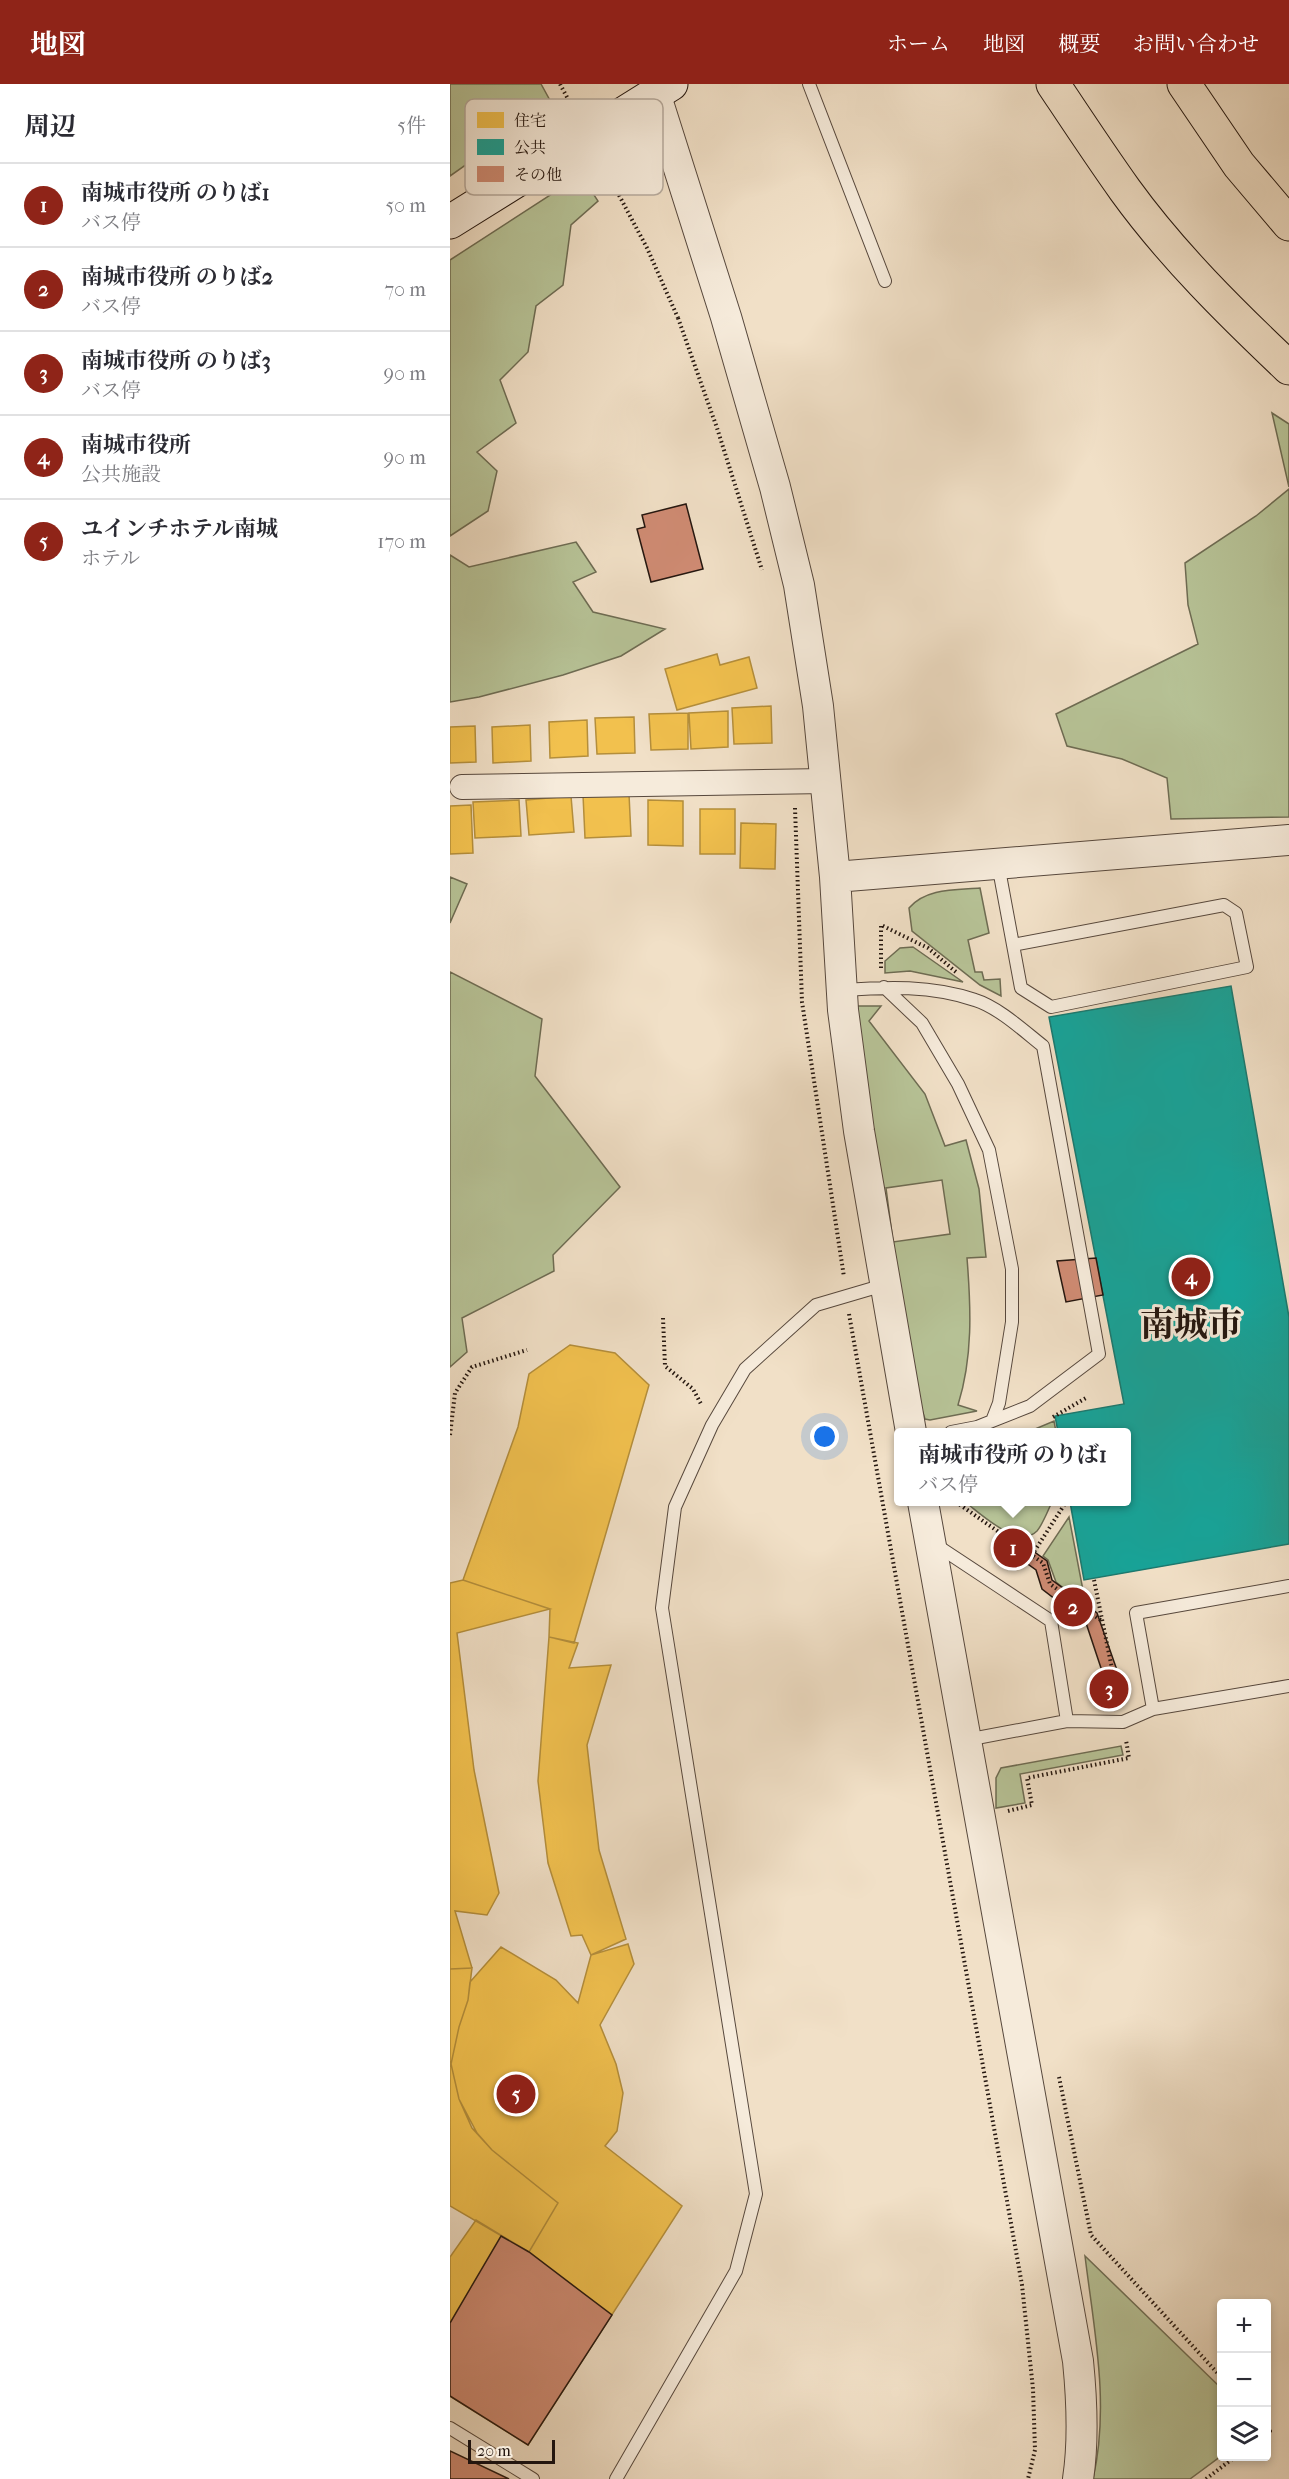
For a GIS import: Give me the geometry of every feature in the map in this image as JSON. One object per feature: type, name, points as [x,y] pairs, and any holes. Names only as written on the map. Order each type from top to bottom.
[{"type":"highway","points":[[1053,84],[1126,192],[1178,254],[1235,316],[1289,368]]},
{"type":"highway","points":[[1184,84],[1239,165],[1289,224]]},
{"type":"main road","points":[[647,99],[663,89]]},
{"type":"main road","points":[[450,222],[493,195]]},
{"type":"street","points":[[663,89],[799,585],[808,637],[826,781],[841,990],[859,1131],[884,1285],[911,1428]]},
{"type":"street","points":[[462,787],[826,781]]},
{"type":"street","points":[[834,877],[1289,840]]},
{"type":"street","points":[[924,1506],[1078,2361],[1083,2408],[1082,2457],[1078,2479]]},
{"type":"lane","points":[[809,84],[885,281]]},
{"type":"lane","points":[[998,863],[1013,945],[1021,988],[1051,1007],[1247,967],[1236,913],[1224,905],[1013,945]]},
{"type":"lane","points":[[841,990],[909,986],[976,1000],[1016,1024],[1043,1047],[1099,1354],[1030,1406],[992,1421],[966,1428]]},
{"type":"lane","points":[[884,987],[922,1023],[958,1083],[989,1150],[1012,1269],[1012,1322],[999,1403],[992,1421]]},
{"type":"lane","points":[[616,2479],[736,2271],[756,2194],[662,1608],[675,1507],[712,1425],[746,1369],[816,1305],[884,1285]]},
{"type":"lane","points":[[930,1541],[1051,1621],[1067,1721]]},
{"type":"lane","points":[[1153,1709],[1136,1613],[1289,1586]]},
{"type":"lane","points":[[966,1740],[1067,1721],[1122,1722],[1153,1709],[1289,1686]]},
{"type":"lane","points":[[450,2428],[533,2479]]},
{"type":"path","points":[[560,84],[568,99]]},
{"type":"path","points":[[619,195],[647,248],[678,318],[717,428],[763,573]]},
{"type":"path","points":[[794,783],[802,1002],[846,1296],[1022,2285],[1033,2389],[1035,2450],[1028,2479]]},
{"type":"path","points":[[881,925],[881,971],[884,987]]},
{"type":"path","points":[[663,1318],[665,1366],[693,1389]]},
{"type":"path","points":[[450,1435],[455,1393],[472,1367],[527,1350]]},
{"type":"path","points":[[962,1506],[1043,1563],[1050,1584],[1102,1621]]},
{"type":"path","points":[[1032,1554],[1063,1506]]},
{"type":"path","points":[[1010,1822],[1007,1811],[1032,1805],[1027,1779],[1130,1758],[1094,1580]]},
{"type":"path","points":[[1059,2075],[1091,2235],[1217,2374]]},
{"type":"path","points":[[1206,2479],[1231,2461]]},
{"type":"green space","points":[[450,84],[541,84],[549,99],[465,99],[465,165],[450,176]]},
{"type":"green space","points":[[550,195],[594,195],[598,201],[571,225],[563,285],[536,306],[528,352],[500,380],[516,423],[477,452],[497,471],[488,511],[450,536],[450,260]]},
{"type":"green space","points":[[1272,413],[1289,424],[1289,487]]},
{"type":"green space","points":[[1289,489],[1289,817],[1171,819],[1167,778],[1122,759],[1067,746],[1056,714],[1198,644],[1188,605],[1185,563],[1256,516]]},
{"type":"green space","points":[[576,542],[596,572],[573,582],[593,612],[665,629],[621,656],[563,675],[479,697],[450,702],[450,555],[469,567]]},
{"type":"green space","points":[[450,877],[467,884],[450,923]]},
{"type":"green space","points":[[980,888],[989,933],[968,940],[975,972],[982,972],[984,980],[1000,979],[1001,996],[980,985],[912,931],[909,908],[916,901],[942,891]]},
{"type":"green space","points":[[913,947],[963,982],[910,971],[885,973],[885,961],[900,948]]},
{"type":"green space","points":[[450,972],[542,1019],[535,1076],[620,1187],[553,1255],[554,1271],[462,1318],[467,1352],[450,1367]]},
{"type":"green space","points":[[855,1006],[881,1006],[869,1021],[925,1094],[945,1146],[966,1140],[979,1189],[986,1257],[967,1258],[970,1332],[966,1369],[958,1405],[977,1411],[925,1419],[915,1389],[866,1113]],"holes":[[[942,1180],[950,1234],[893,1242],[886,1188]]]},
{"type":"green space","points":[[1054,1421],[1055,1428],[1037,1428]]},
{"type":"green space","points":[[970,1506],[1050,1506],[1037,1531],[1029,1536],[1010,1533],[989,1521]]},
{"type":"green space","points":[[1069,1517],[1086,1606],[1056,1582],[1048,1560],[1043,1556]]},
{"type":"green space","points":[[1121,1746],[1123,1755],[1020,1774],[1025,1803],[996,1808],[996,1778],[1001,1768]]},
{"type":"green space","points":[[1085,2256],[1217,2384],[1217,2459],[1190,2479],[1093,2479],[1100,2423],[1096,2340]]},
{"type":"building: 住宅","points":[[717,654],[720,665],[749,657],[757,688],[677,710],[665,669]]},
{"type":"building: 住宅","points":[[771,706],[772,743],[734,744],[732,708]]},
{"type":"building: 住宅","points":[[728,711],[728,747],[691,749],[689,713]]},
{"type":"building: 住宅","points":[[688,713],[688,749],[651,750],[649,714]]},
{"type":"building: 住宅","points":[[634,717],[635,753],[597,754],[595,718]]},
{"type":"building: 住宅","points":[[587,720],[588,756],[550,758],[549,722]]},
{"type":"building: 住宅","points":[[530,725],[531,761],[493,763],[492,727]]},
{"type":"building: 住宅","points":[[475,726],[476,762],[450,763],[450,727]]},
{"type":"building: 住宅","points":[[629,794],[631,836],[585,838],[583,795]]},
{"type":"building: 住宅","points":[[571,796],[574,832],[529,835],[526,800]]},
{"type":"building: 住宅","points":[[519,800],[521,836],[475,838],[473,802]]},
{"type":"building: 住宅","points":[[648,800],[683,801],[683,846],[648,845]]},
{"type":"building: 住宅","points":[[471,805],[473,853],[450,854],[450,806]]},
{"type":"building: 住宅","points":[[700,809],[735,809],[735,854],[700,854]]},
{"type":"building: 住宅","points":[[741,823],[776,824],[775,869],[740,868]]},
{"type":"building: 住宅","points":[[570,1345],[615,1353],[649,1385],[574,1643],[549,1637],[550,1609],[463,1580],[518,1427],[529,1374]]},
{"type":"building: 住宅","points":[[463,1580],[550,1609],[457,1633],[474,1770],[499,1893],[487,1915],[455,1911],[472,1968],[450,1969],[450,1583]]},
{"type":"building: 住宅","points":[[549,1637],[578,1643],[569,1668],[611,1665],[587,1745],[599,1850],[626,1939],[591,1955],[582,1935],[571,1936],[548,1863],[538,1781]]},
{"type":"building: 住宅","points":[[628,1944],[634,1964],[600,2025],[616,2064],[623,2093],[617,2131],[605,2146],[682,2206],[528,2445],[450,2396],[450,2257],[476,2220],[529,2252],[558,2203],[492,2150],[477,2133],[459,2099],[451,2064],[468,2000],[470,1982],[501,1947],[556,1980],[578,2003],[591,1955]]},
{"type":"building: 住宅","points":[[472,1968],[468,2000],[451,2064],[459,2099],[472,2128],[492,2150],[558,2203],[529,2252],[450,2206],[450,1969]]},
{"type":"building: 公共","points":[[1231,986],[1289,1317],[1289,1544],[1084,1580],[1071,1506],[1131,1506],[1131,1428],[1057,1428],[1055,1416],[1124,1404],[1049,1017]]},
{"type":"building: その他","points":[[686,504],[703,569],[651,582],[637,529],[645,527],[642,515]]},
{"type":"building: その他","points":[[1096,1258],[1103,1295],[1066,1302],[1057,1261]]},
{"type":"building: その他","points":[[1019,1541],[1047,1561],[1052,1580],[1097,1613],[1126,1696],[1112,1701],[1086,1623],[1042,1589],[1036,1570],[1011,1552]]},
{"type":"building: その他","points":[[501,2236],[529,2252],[612,2315],[528,2445],[450,2396],[450,2323]]},
{"type":"building: その他","points":[[450,2451],[509,2479],[450,2479]]},
{"type":"place","name":"南城市役所","points":[[1191,1277]]},
{"type":"place","name":"南城市役所 のりば1","points":[[1013,1548]]},
{"type":"place","name":"南城市役所 のりば2","points":[[1073,1607]]},
{"type":"place","name":"南城市役所 のりば3","points":[[1109,1689]]},
{"type":"place","name":"ユインチホテル南城","points":[[516,2094]]},
{"type":"district","name":"南城市","points":[[1191,1325]]}]
